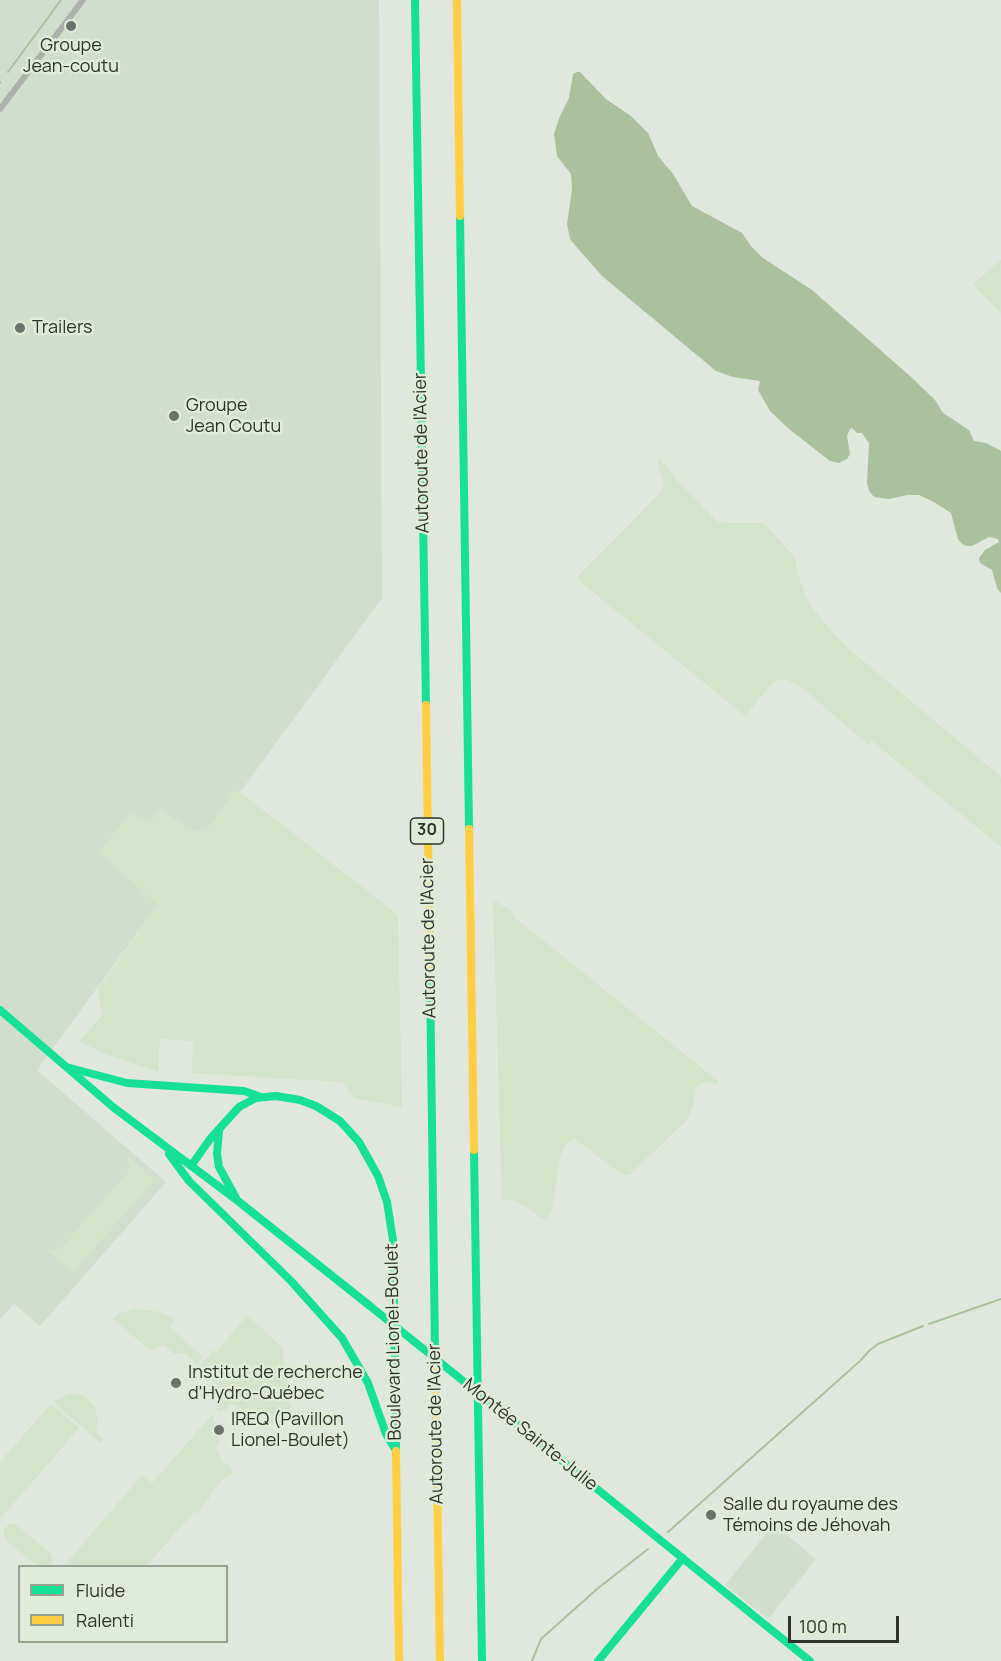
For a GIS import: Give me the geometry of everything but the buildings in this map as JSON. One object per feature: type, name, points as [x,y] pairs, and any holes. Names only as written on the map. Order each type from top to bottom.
[{"type":"main road","name":"Autoroute de l'Acier","points":[[415,0],[440,1661]]},
{"type":"main road","name":"30","points":[[457,0],[482,1661]]},
{"type":"main road","points":[[0,1010],[65,1066],[191,1166],[210,1139],[239,1107],[262,1097]]},
{"type":"main road","name":"Boulevard Lionel-Boulet","points":[[65,1066],[127,1083],[244,1091],[262,1097],[276,1096],[300,1100],[332,1115],[359,1142],[382,1185],[389,1209],[393,1240],[399,1661]]},
{"type":"main road","points":[[219,1131],[217,1159],[219,1167],[238,1201]]},
{"type":"main road","points":[[163,1146],[189,1181],[291,1281],[338,1333],[364,1374],[386,1434],[396,1451]]},
{"type":"main road","name":"Montée Sainte-Julie","points":[[191,1166],[370,1306],[810,1661]]},
{"type":"main road","points":[[597,1661],[683,1558]]},
{"type":"street","points":[[0,109],[83,0]]},
{"type":"shaded area","points":[[0,0],[379,0],[382,598],[37,1070],[166,1182],[40,1326],[14,1304],[0,1319]]},
{"type":"shaded area","points":[[580,72],[606,99],[631,116],[648,133],[658,156],[673,174],[692,206],[742,233],[763,258],[812,290],[910,376],[935,400],[943,413],[969,430],[974,441],[986,443],[1001,451],[1001,593],[997,588],[992,570],[980,563],[979,558],[985,550],[999,542],[998,539],[989,537],[972,546],[967,546],[958,539],[951,513],[932,501],[919,495],[889,499],[874,497],[867,483],[869,443],[862,433],[850,429],[847,436],[850,454],[847,459],[839,463],[830,461],[770,411],[758,390],[760,381],[733,377],[716,371],[602,276],[574,244],[570,239],[567,224],[572,189],[571,174],[557,156],[554,134],[569,98],[573,74]]},
{"type":"shaded area","points":[[1001,260],[1001,313],[975,287],[974,283]]},
{"type":"shaded area","points":[[659,458],[717,521],[721,523],[763,523],[794,556],[809,603],[833,633],[1001,777],[1001,847],[872,741],[866,746],[864,741],[799,685],[785,679],[773,682],[745,716],[576,578],[663,490],[664,483],[658,467]]},
{"type":"shaded area","points":[[236,789],[398,915],[402,1107],[354,1098],[342,1082],[192,1073],[193,1041],[160,1039],[158,1072],[103,1053],[79,1041],[102,1016],[98,989],[158,905],[99,852],[132,811],[149,823],[160,809],[189,829],[206,831]]},
{"type":"shaded area","points":[[493,900],[509,909],[515,918],[718,1081],[716,1085],[713,1082],[700,1084],[696,1088],[693,1107],[686,1121],[629,1175],[623,1175],[575,1139],[569,1141],[561,1155],[551,1212],[547,1219],[542,1219],[526,1206],[515,1201],[502,1199]]},
{"type":"shaded area","points":[[127,1155],[155,1180],[73,1272],[47,1250],[62,1247],[127,1173],[130,1167]]},
{"type":"shaded area","points":[[136,1309],[155,1311],[172,1317],[175,1320],[169,1327],[203,1357],[197,1364],[184,1353],[174,1354],[164,1345],[151,1351],[113,1319],[118,1314]]},
{"type":"shaded area","points":[[247,1315],[282,1347],[292,1419],[273,1425],[266,1420],[267,1414],[248,1409],[246,1414],[234,1404],[230,1404],[225,1411],[222,1409],[219,1412],[216,1409],[228,1395],[197,1368],[213,1350],[216,1352]]},
{"type":"shaded area","points":[[69,1394],[84,1396],[95,1407],[98,1419],[96,1433],[104,1440],[101,1443],[53,1402]]},
{"type":"shaded area","points":[[51,1404],[79,1428],[0,1519],[0,1462]]},
{"type":"shaded area","points":[[212,1415],[215,1418],[213,1421],[218,1425],[216,1429],[220,1445],[216,1447],[224,1464],[231,1467],[232,1473],[224,1478],[198,1512],[193,1513],[147,1565],[65,1565],[142,1475],[152,1483]]},
{"type":"shaded area","points":[[10,1523],[16,1524],[51,1554],[51,1565],[36,1565],[6,1540],[3,1531]]},
{"type":"shaded area","points":[[774,1524],[816,1559],[768,1619],[725,1585]]},
{"type":"waterway","points":[[8,72],[61,0]]},
{"type":"waterway","points":[[929,1324],[1001,1299]]},
{"type":"waterway","points":[[668,1532],[870,1350],[878,1344],[923,1326]]},
{"type":"waterway","points":[[532,1661],[541,1639],[597,1589],[648,1549]]},
{"type":"traffic: fast","points":[[415,0],[426,705]]},
{"type":"traffic: fast","points":[[460,216],[469,829]]},
{"type":"traffic: fast","points":[[430,973],[435,1353]]},
{"type":"traffic: fast","points":[[0,1010],[113,1107],[238,1201],[370,1306]]},
{"type":"traffic: fast","points":[[70,1068],[127,1083],[244,1091],[261,1097]]},
{"type":"traffic: fast","points":[[191,1166],[210,1139],[239,1107],[256,1098],[276,1096],[300,1100],[316,1106],[340,1121],[359,1142],[378,1176],[387,1202],[393,1240],[396,1451]]},
{"type":"traffic: fast","points":[[219,1131],[217,1154],[219,1167],[236,1198]]},
{"type":"traffic: fast","points":[[474,1150],[482,1661]]},
{"type":"traffic: fast","points":[[169,1154],[189,1181],[291,1281],[342,1338],[368,1383],[386,1434],[395,1449]]},
{"type":"traffic: fast","points":[[370,1306],[503,1413]]},
{"type":"traffic: fast","points":[[503,1413],[810,1661]]},
{"type":"traffic: fast","points":[[598,1661],[683,1558]]},
{"type":"traffic: slow","points":[[457,0],[460,216]]},
{"type":"traffic: slow","points":[[426,705],[430,973]]},
{"type":"traffic: slow","points":[[469,829],[474,1150]]},
{"type":"traffic: slow","points":[[435,1353],[440,1661]]},
{"type":"traffic: slow","points":[[396,1451],[399,1661]]},
{"type":"place","name":"Groupe Jean-coutu","points":[[71,26]]},
{"type":"place","name":"Trailers","points":[[20,328]]},
{"type":"place","name":"Groupe Jean Coutu","points":[[174,416]]},
{"type":"place","name":"Institut de recherche d'Hydro-Québec","points":[[176,1383]]},
{"type":"place","name":"IREQ (Pavillon Lionel-Boulet)","points":[[219,1430]]},
{"type":"place","name":"Salle du royaume des Témoins de Jéhovah","points":[[711,1515]]}]
